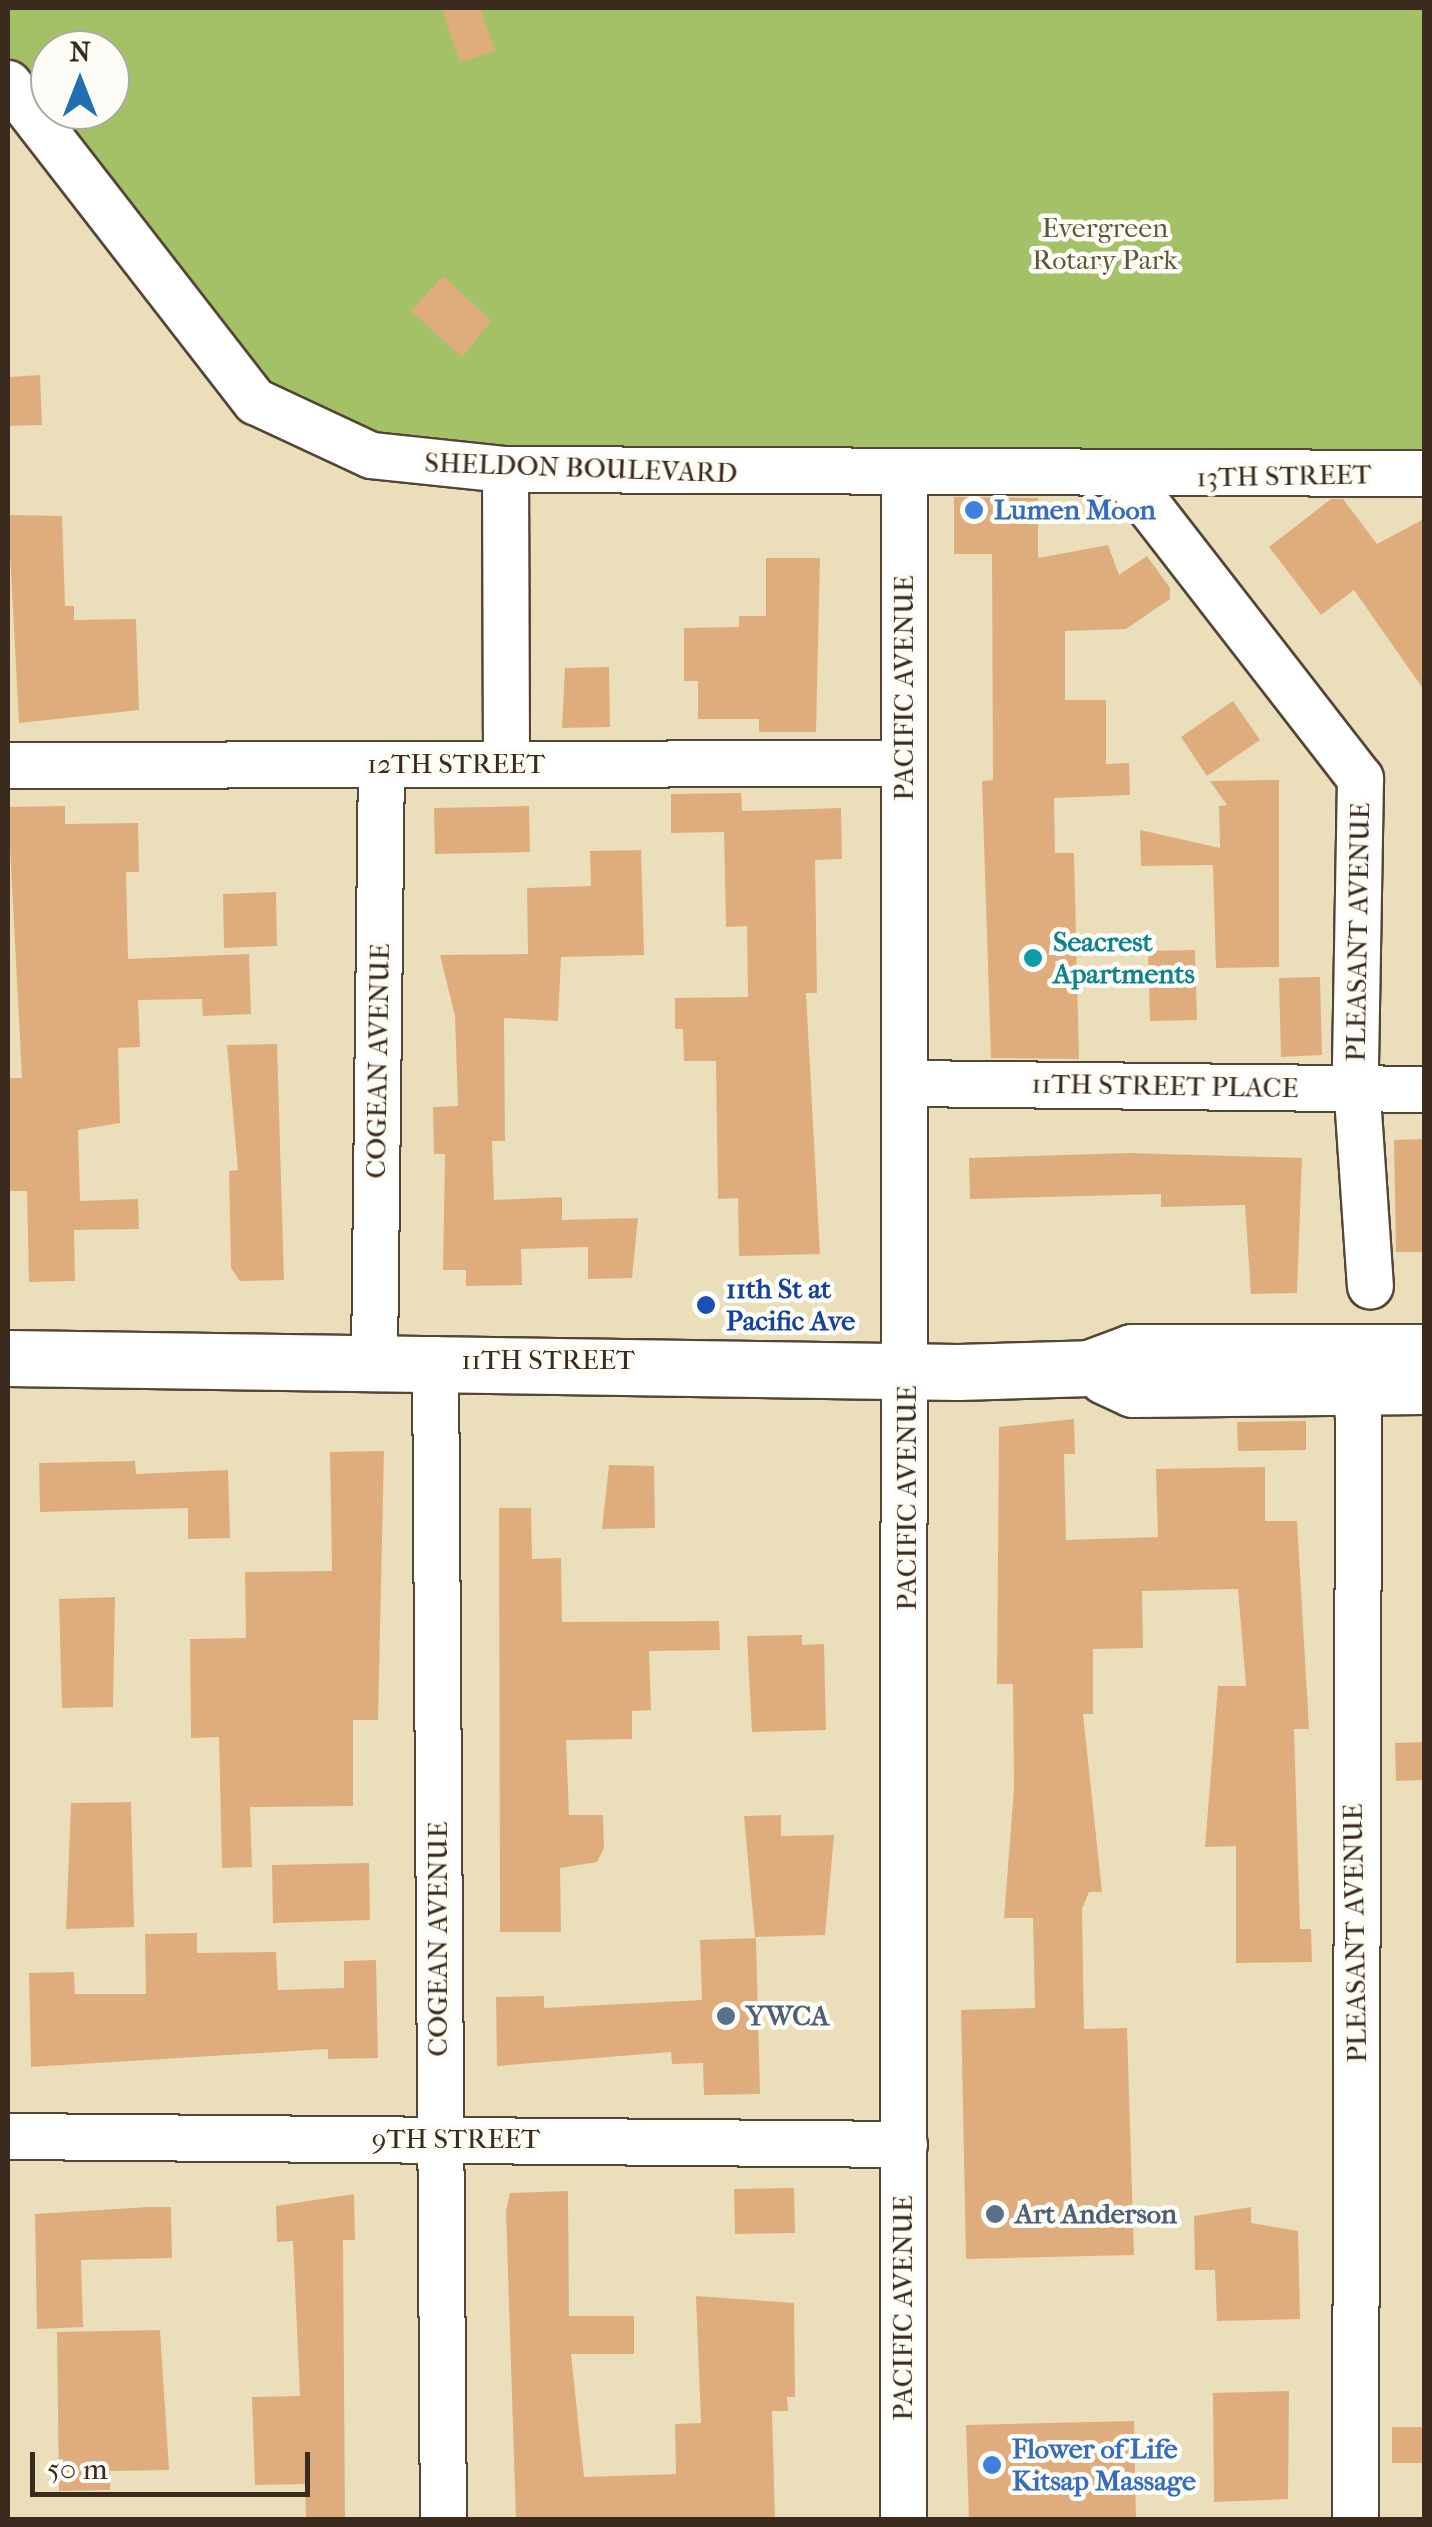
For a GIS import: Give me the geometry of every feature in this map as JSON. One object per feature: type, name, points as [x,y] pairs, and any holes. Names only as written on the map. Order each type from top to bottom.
[{"type":"main road","name":"11TH STREET","points":[[8,1358],[435,1359],[908,1372],[1088,1368],[1133,1389],[1351,1367],[1424,1352]]},
{"type":"main road","name":"11TH STREET","points":[[1351,1367],[1424,1386]]},
{"type":"street","name":"SHELDON BOULEVARD","points":[[8,83],[22,142],[256,401],[371,455],[505,470],[904,476]]},
{"type":"street","points":[[505,470],[506,764]]},
{"type":"street","name":"13TH STREET","points":[[904,476],[1127,478],[1424,473]]},
{"type":"street","name":"PACIFIC AVENUE","points":[[903,2520],[908,1372],[904,476]]},
{"type":"street","name":"PLEASANT AVENUE","points":[[1127,478],[1360,778],[1357,1088],[1370,1285]]},
{"type":"street","name":"COGEAN AVENUE","points":[[374,1359],[382,764]]},
{"type":"street","name":"12TH STREET","points":[[8,765],[904,764]]},
{"type":"street","name":"11TH STREET PLACE","points":[[905,1083],[1424,1088]]},
{"type":"street","name":"COGEAN AVENUE","points":[[435,1359],[443,2520]]},
{"type":"street","name":"PLEASANT AVENUE","points":[[1351,1367],[1355,2520]]},
{"type":"street","name":"9TH STREET","points":[[8,2136],[904,2144]]},
{"type":"green space","name":"Evergreen Rotary Park","points":[[8,8],[1424,8],[1424,473],[505,469],[290,422],[47,130],[130,130],[130,30],[30,30],[30,109],[8,83]]},
{"type":"building","points":[[442,8],[480,8],[495,51],[460,62]]},
{"type":"building","points":[[443,276],[491,321],[462,357],[411,311]]},
{"type":"building","points":[[40,375],[42,425],[8,426],[8,377]]},
{"type":"building","points":[[954,497],[1038,498],[1038,558],[1108,545],[1119,575],[1147,556],[1170,588],[1170,599],[1126,629],[1065,631],[1065,700],[1106,700],[1106,764],[1129,763],[1130,795],[1054,798],[1055,853],[1074,853],[1079,1059],[991,1058],[982,781],[993,780],[992,554],[954,554]]},
{"type":"building","points":[[1331,499],[1343,499],[1377,544],[1424,519],[1424,690],[1354,590],[1321,615],[1269,547]]},
{"type":"building","points":[[8,515],[62,516],[65,606],[74,606],[74,620],[136,619],[139,710],[19,723]]},
{"type":"building","points":[[766,558],[820,558],[816,732],[759,732],[759,719],[698,719],[698,681],[684,681],[684,628],[739,627],[739,616],[766,616]]},
{"type":"building","points":[[609,667],[610,727],[562,728],[565,668]]},
{"type":"building","points":[[1233,701],[1260,740],[1207,776],[1181,737]]},
{"type":"building","points":[[1279,780],[1279,967],[1216,968],[1213,865],[1141,866],[1140,830],[1220,848],[1219,806],[1227,805],[1210,781]]},
{"type":"building","points":[[741,793],[742,811],[841,808],[842,859],[815,860],[817,993],[806,993],[820,1254],[739,1256],[738,1198],[718,1199],[716,1061],[684,1061],[683,1029],[675,1029],[675,998],[748,997],[747,926],[726,927],[724,832],[671,833],[671,794]]},
{"type":"building","points":[[65,806],[65,824],[138,823],[139,872],[126,872],[128,959],[249,954],[251,1014],[203,1016],[202,999],[138,1000],[140,1047],[118,1048],[120,1123],[78,1130],[80,1201],[138,1199],[139,1229],[74,1230],[75,1281],[29,1282],[27,1191],[8,1191],[8,1078],[22,1078],[8,807]]},
{"type":"building","points":[[529,806],[530,852],[435,854],[434,808]]},
{"type":"building","points":[[641,850],[644,955],[561,957],[558,1021],[504,1018],[505,1141],[492,1141],[494,1200],[562,1197],[562,1220],[638,1218],[632,1278],[588,1279],[588,1247],[521,1249],[522,1285],[466,1286],[466,1270],[443,1270],[445,1154],[434,1154],[433,1107],[458,1106],[455,1016],[440,955],[528,954],[527,888],[591,886],[590,851]]},
{"type":"building","points":[[276,892],[277,946],[224,948],[223,894]]},
{"type":"building","points":[[1195,950],[1197,1020],[1150,1021],[1148,951]]},
{"type":"building","points":[[1320,977],[1322,1055],[1281,1057],[1279,978]]},
{"type":"building","points":[[277,1044],[284,1280],[240,1281],[231,1268],[229,1171],[238,1170],[227,1045]]},
{"type":"building","points":[[1424,1139],[1424,1252],[1396,1252],[1394,1140]]},
{"type":"building","points":[[1129,1153],[1302,1158],[1297,1293],[1251,1294],[1245,1205],[1161,1207],[1161,1194],[970,1199],[969,1158]]},
{"type":"building","points":[[1074,1419],[1075,1454],[1064,1454],[1066,1540],[1158,1537],[1156,1469],[1265,1467],[1265,1521],[1297,1521],[1309,1729],[1294,1729],[1300,1929],[1311,1929],[1312,1962],[1236,1963],[1236,1846],[1205,1847],[1218,1686],[1246,1686],[1238,1589],[1142,1591],[1143,1648],[1093,1649],[1093,1714],[1083,1714],[1102,1892],[1089,1892],[1082,1909],[1084,2029],[1127,2028],[1134,2255],[966,2259],[961,2010],[1035,2008],[1033,1918],[1004,1918],[1014,1789],[1013,1684],[997,1684],[999,1427]]},
{"type":"building","points":[[1306,1421],[1306,1450],[1238,1451],[1237,1422]]},
{"type":"building","points":[[384,1451],[378,1720],[353,1720],[353,1806],[250,1807],[252,1867],[222,1868],[219,1737],[191,1738],[190,1639],[246,1638],[245,1572],[332,1571],[330,1452]]},
{"type":"building","points":[[135,1461],[136,1474],[228,1470],[230,1538],[188,1539],[188,1508],[40,1512],[39,1463]]},
{"type":"building","points":[[609,1465],[654,1466],[655,1528],[602,1529]]},
{"type":"building","points":[[499,1508],[531,1508],[532,1559],[561,1558],[562,1622],[719,1621],[720,1650],[649,1651],[651,1710],[632,1711],[632,1739],[566,1740],[569,1815],[603,1815],[604,1848],[597,1862],[560,1868],[561,1932],[500,1932]]},
{"type":"building","points":[[115,1597],[113,1707],[62,1708],[59,1599]]},
{"type":"building","points":[[802,1635],[802,1645],[824,1644],[826,1730],[752,1732],[747,1636]]},
{"type":"building","points":[[1424,1742],[1424,1780],[1396,1781],[1395,1743]]},
{"type":"building","points":[[131,1802],[134,1927],[66,1929],[71,1803]]},
{"type":"building","points":[[781,1815],[781,1836],[834,1835],[825,1935],[755,1937],[744,1816]]},
{"type":"building","points":[[369,1863],[370,1920],[273,1923],[272,1865]]},
{"type":"building","points":[[197,1933],[197,1953],[276,1952],[278,1990],[344,1988],[344,1961],[376,1960],[378,2058],[328,2059],[328,2049],[31,2067],[29,1973],[74,1972],[75,1994],[146,1994],[145,1934]]},
{"type":"building","points":[[756,1938],[760,2094],[704,2095],[703,2063],[672,2064],[671,2052],[497,2066],[496,1997],[544,1996],[544,2008],[702,2000],[700,1940]]},
{"type":"building","points":[[794,2188],[795,2233],[735,2234],[734,2189]]},
{"type":"building","points":[[568,2191],[569,2316],[634,2316],[634,2354],[571,2354],[584,2477],[676,2474],[675,2424],[701,2423],[696,2296],[794,2303],[795,2397],[787,2397],[788,2411],[772,2411],[775,2520],[516,2520],[506,2211],[510,2193]]},
{"type":"building","points":[[354,2194],[355,2240],[343,2240],[345,2520],[306,2520],[305,2484],[255,2485],[252,2397],[300,2396],[293,2241],[277,2242],[276,2206]]},
{"type":"building","points":[[171,2207],[172,2258],[81,2260],[83,2327],[37,2329],[35,2214]]},
{"type":"building","points":[[1251,2207],[1251,2223],[1298,2231],[1300,2319],[1217,2321],[1215,2270],[1195,2270],[1194,2216]]},
{"type":"building","points":[[160,2330],[169,2470],[110,2471],[110,2490],[59,2491],[57,2332]]},
{"type":"building","points":[[1289,2391],[1288,2499],[1214,2502],[1213,2393]]},
{"type":"building","points":[[1134,2421],[1136,2520],[969,2520],[966,2425]]},
{"type":"building","points":[[1392,2427],[1424,2427],[1424,2463],[1392,2463]]},
{"type":"place","name":"Lumen Moon","points":[[974,510]]},
{"type":"place","name":"Seacrest Apartments","points":[[1033,958]]},
{"type":"place","name":"11th St at Pacific Ave","points":[[706,1305]]},
{"type":"place","name":"YWCA","points":[[726,2016]]},
{"type":"place","name":"Art Anderson","points":[[995,2214]]},
{"type":"place","name":"Flower of Life Kitsap Massage","points":[[992,2465]]}]
